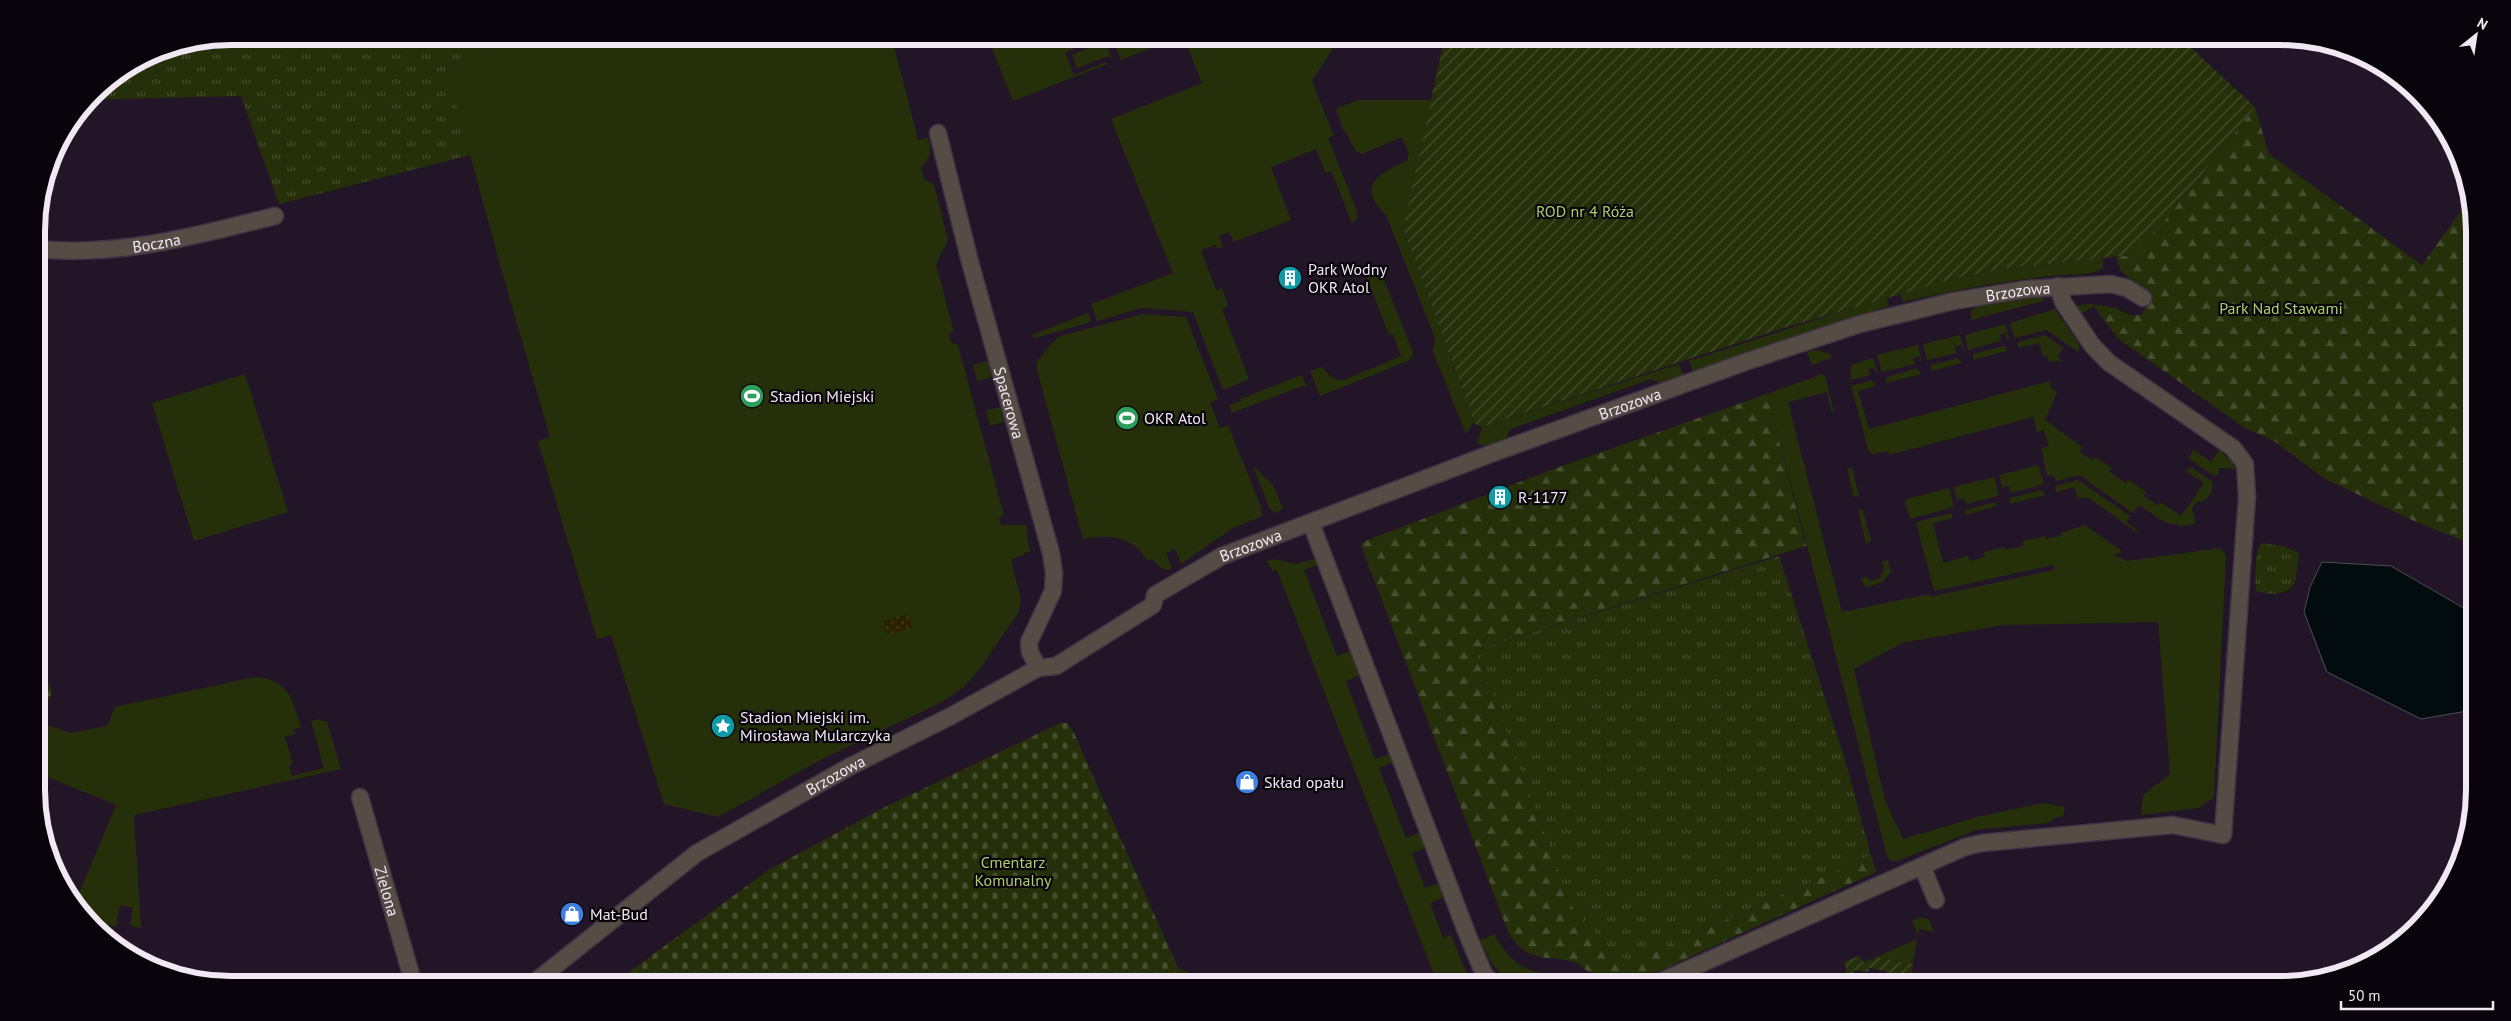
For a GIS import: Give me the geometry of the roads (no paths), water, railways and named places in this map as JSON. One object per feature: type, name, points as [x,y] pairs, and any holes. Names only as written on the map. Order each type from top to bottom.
[{"type":"street","name":"Spacerowa","points":[[938,133],[970,262],[1051,553],[1054,573],[1053,591],[1030,642],[1030,652],[1038,668]]},
{"type":"street","name":"Boczna","points":[[45,249],[104,250],[156,245],[275,216]]},
{"type":"street","name":"Brzozowa","points":[[542,976],[697,853],[849,767],[957,713],[1038,668],[1056,666],[1153,605],[1155,595],[1222,556],[1502,450],[1748,361],[1860,324],[1954,301],[2058,286],[2111,284],[2127,288],[2143,298]]},
{"type":"street","name":"Brzozowa","points":[[1922,866],[1966,847],[1982,843],[2173,824],[2223,835],[2247,497],[2247,472],[2240,455],[2233,448],[2099,354],[2063,302],[2058,286]]},
{"type":"street","points":[[1311,523],[1468,936],[1486,976]]},
{"type":"street","name":"Zielona","points":[[360,797],[411,976]]},
{"type":"street","points":[[1673,976],[1922,866],[1936,900]]},
{"type":"place","name":"Park Wodny OKR Atol","points":[[1290,278]]},
{"type":"place","name":"Stadion Miejski","points":[[752,396]]},
{"type":"place","name":"OKR Atol","points":[[1127,418]]},
{"type":"place","name":"R-1177","points":[[1500,497]]},
{"type":"place","name":"Stadion Miejski im. Mirosława Mularczyka","points":[[723,726]]},
{"type":"place","name":"Skład opału","points":[[1247,782]]},
{"type":"place","name":"Mat-Bud","points":[[572,914]]},
{"type":"park label","name":"ROD nr 4 Róża","points":[[1585,211]]},
{"type":"park label","name":"Park Nad Stawami","points":[[2281,308]]},
{"type":"park label","name":"Cmentarz Komunalny","points":[[1013,871]]}]
